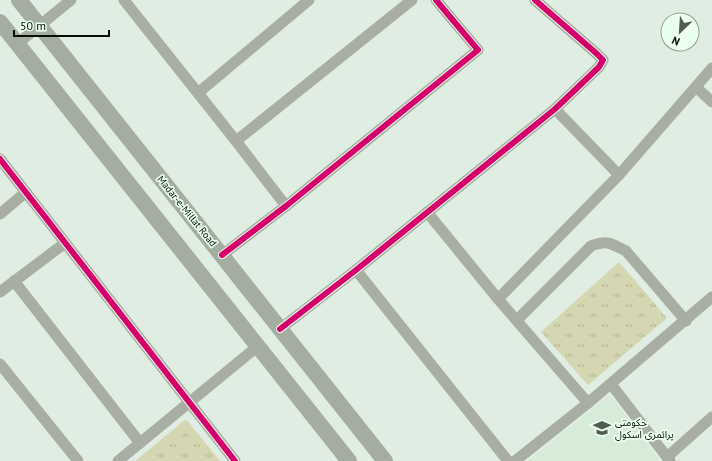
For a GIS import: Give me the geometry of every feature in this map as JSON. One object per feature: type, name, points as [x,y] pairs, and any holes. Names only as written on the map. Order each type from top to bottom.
[{"type":"main road","name":"Madar-e-Millat Road","points":[[19,0],[385,461]]},
{"type":"main road","points":[[0,22],[349,461]]},
{"type":"street","points":[[16,44],[71,0]]},
{"type":"street","points":[[124,0],[286,206]]},
{"type":"street","points":[[236,141],[412,0]]},
{"type":"street","points":[[222,255],[286,206],[478,50],[436,0]]},
{"type":"street","points":[[280,329],[356,270],[554,109],[599,67],[603,60],[535,0]]},
{"type":"street","points":[[198,93],[303,2]]},
{"type":"street","points":[[498,299],[619,175],[712,68]]},
{"type":"street","points":[[696,87],[712,102]]},
{"type":"street","points":[[554,109],[619,175]]},
{"type":"street","points":[[0,159],[235,461]]},
{"type":"street","points":[[0,214],[26,192]]},
{"type":"street","points":[[427,212],[498,299],[588,403]]},
{"type":"street","points":[[517,320],[591,246],[603,242],[614,245],[626,251],[686,321]]},
{"type":"street","points":[[0,292],[65,243]]},
{"type":"street","points":[[356,270],[508,461]]},
{"type":"street","points":[[14,281],[140,443]]},
{"type":"street","points":[[516,461],[611,384],[712,298]]},
{"type":"street","points":[[118,461],[258,346]]},
{"type":"street","points":[[0,364],[78,461]]},
{"type":"street","points":[[611,384],[669,459],[712,417]]},
{"type":"shaded area","name":"حکومتی پرائمری اسکول","points":[[610,395],[660,461],[528,461]]},
{"type":"green space","points":[[619,262],[667,318],[588,385],[541,332]]},
{"type":"green space","points":[[186,419],[220,461],[135,461]]},
{"type":"cycle path","points":[[222,255],[286,206],[478,50],[436,0]]},
{"type":"cycle path","points":[[280,329],[356,270],[555,109],[599,67],[603,60],[535,0]]},
{"type":"cycle path","points":[[0,159],[235,461]]},
{"type":"place","name":"حکومتی پرائمری اسکول","points":[[602,428]]}]
